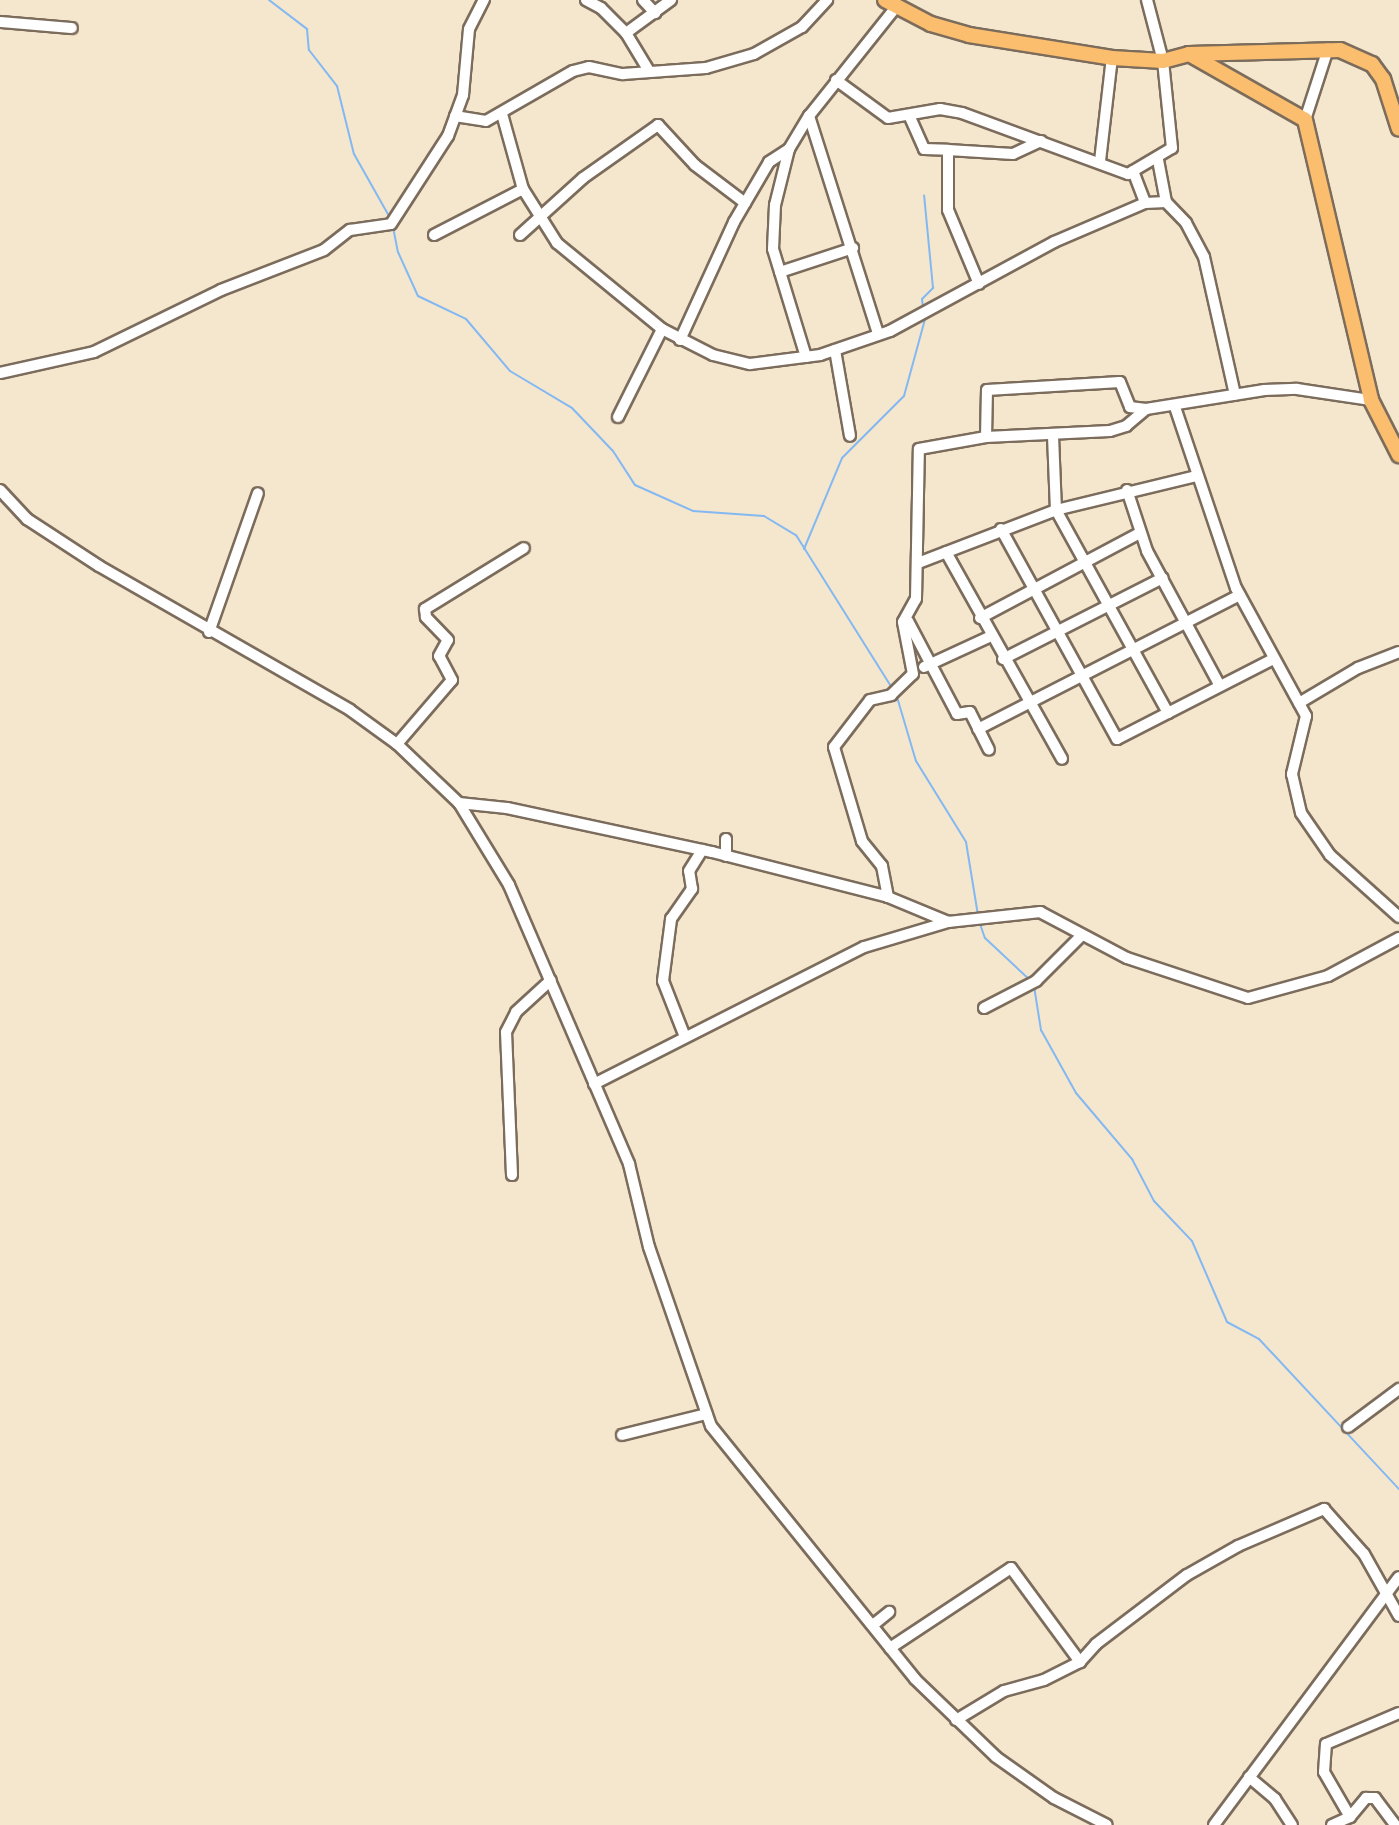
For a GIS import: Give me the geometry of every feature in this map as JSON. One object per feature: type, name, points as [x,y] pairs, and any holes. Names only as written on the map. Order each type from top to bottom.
[{"type":"main road","points":[[890,3],[969,35],[1112,58],[1163,61],[1189,54],[1328,49],[1357,55],[1372,64],[1394,92],[1399,129]]},
{"type":"main road","points":[[1189,54],[1305,120],[1371,400],[1394,436],[1399,455]]},
{"type":"street","points":[[0,373],[94,352],[221,290],[324,250],[350,230],[393,222],[455,116],[469,29],[484,0]]},
{"type":"street","points":[[586,0],[601,8],[626,33],[649,71]]},
{"type":"street","points":[[643,0],[655,13]]},
{"type":"street","points":[[626,33],[671,0]]},
{"type":"street","points":[[455,116],[486,121],[573,71],[706,68],[754,54],[802,27],[827,0]]},
{"type":"street","points":[[836,80],[888,118],[940,109],[962,113],[1100,161],[1122,172],[1133,171],[1140,164],[1158,160],[1172,148],[1163,61],[1147,0]]},
{"type":"street","points":[[806,357],[773,249],[775,205],[789,149],[890,3]]},
{"type":"street","points":[[0,22],[72,28]]},
{"type":"street","points":[[1305,120],[1328,49]]},
{"type":"street","points":[[1100,161],[1112,58]]},
{"type":"street","points":[[502,114],[523,189],[557,243],[662,329],[713,355],[750,364],[806,357],[878,334],[979,284],[1054,242],[1145,203],[1166,202]]},
{"type":"street","points":[[909,115],[924,149],[1013,154],[1041,141]]},
{"type":"street","points":[[809,116],[878,334]]},
{"type":"street","points":[[520,235],[538,216],[658,125],[695,165],[745,203]]},
{"type":"street","points":[[680,340],[745,203],[769,162],[789,149]]},
{"type":"street","points":[[948,150],[948,210],[979,284]]},
{"type":"street","points":[[1158,160],[1166,202],[1186,223],[1204,257],[1235,395]]},
{"type":"street","points":[[1133,171],[1145,203]]},
{"type":"street","points":[[434,235],[523,189]]},
{"type":"street","points":[[780,272],[853,248]]},
{"type":"street","points":[[618,417],[662,329]]},
{"type":"street","points":[[835,350],[850,436]]},
{"type":"street","points":[[986,437],[987,390],[1120,382],[1130,407],[1146,409],[1297,389],[1371,400]]},
{"type":"street","points":[[1175,407],[1240,595],[1306,716]]},
{"type":"street","points":[[913,674],[906,615],[916,599],[919,449],[986,437],[1053,436],[1126,426],[1146,409]]},
{"type":"street","points":[[1053,436],[1056,510],[1168,713]]},
{"type":"street","points":[[918,563],[1056,510],[1127,490],[1197,476]]},
{"type":"street","points":[[0,490],[27,519],[209,632],[350,710],[397,744],[459,803],[492,852],[551,980],[629,1164],[649,1247],[706,1414],[809,1552],[956,1720],[1032,1783],[1107,1825]]},
{"type":"street","points":[[1127,490],[1140,533],[1220,686]]},
{"type":"street","points":[[209,632],[258,493]]},
{"type":"street","points":[[1001,529],[1117,739],[1273,659]]},
{"type":"street","points":[[980,618],[1140,533]]},
{"type":"street","points":[[397,744],[452,680],[439,656],[448,640],[430,623],[425,609],[524,548]]},
{"type":"street","points":[[946,552],[980,618],[1062,759]]},
{"type":"street","points":[[1003,659],[1163,578]]},
{"type":"street","points":[[978,729],[1240,595]]},
{"type":"street","points":[[906,615],[928,665],[957,714],[970,712],[989,750]]},
{"type":"street","points":[[888,897],[882,866],[862,841],[834,759],[834,747],[870,700],[895,693],[913,674],[928,665],[991,636]]},
{"type":"street","points":[[1299,703],[1358,668],[1399,652]]},
{"type":"street","points":[[1289,686],[1314,694]]},
{"type":"street","points":[[1314,694],[1292,774],[1301,813],[1330,855],[1399,917]]},
{"type":"street","points":[[459,803],[507,808],[702,850],[888,897],[948,922]]},
{"type":"street","points":[[726,839],[726,856]]},
{"type":"street","points":[[685,1037],[663,981],[671,919],[692,889],[689,871],[702,850]]},
{"type":"street","points":[[594,1084],[864,947],[978,916],[1040,912],[1081,936],[1155,969],[1248,998],[1328,976],[1399,938]]},
{"type":"street","points":[[984,1008],[1033,982],[1081,936]]},
{"type":"street","points":[[512,1175],[506,1032],[516,1012],[551,980]]},
{"type":"street","points":[[1348,1427],[1399,1389]]},
{"type":"street","points":[[622,1435],[706,1414]]},
{"type":"street","points":[[956,1720],[1004,1691],[1080,1662],[1102,1639],[1187,1575],[1238,1546],[1324,1509],[1364,1554],[1399,1616]]},
{"type":"street","points":[[890,1648],[1011,1568],[1080,1662]]},
{"type":"street","points":[[1214,1825],[1399,1577]]},
{"type":"street","points":[[873,1625],[889,1612]]},
{"type":"street","points":[[1350,1817],[1324,1772],[1326,1744],[1399,1713]]},
{"type":"street","points":[[1249,1777],[1275,1799],[1292,1825]]},
{"type":"street","points":[[1332,1825],[1350,1817],[1366,1798],[1375,1798],[1395,1825]]},
{"type":"waterway","points":[[269,0],[307,29],[309,50],[337,86],[354,154],[390,218]]},
{"type":"waterway","points":[[923,308],[922,299],[933,288],[924,195]]},
{"type":"waterway","points":[[393,227],[398,252],[418,296],[466,319],[510,371],[572,408],[613,451],[635,485],[693,511],[764,516],[796,535],[892,688]]},
{"type":"waterway","points":[[804,549],[842,458],[904,396],[925,319]]},
{"type":"waterway","points":[[897,697],[916,761],[966,842],[978,915]]},
{"type":"waterway","points":[[979,921],[985,938],[1031,981]]},
{"type":"waterway","points":[[1034,986],[1041,1030],[1076,1093],[1132,1159],[1154,1201],[1192,1241],[1227,1322],[1259,1339],[1399,1489]]}]
